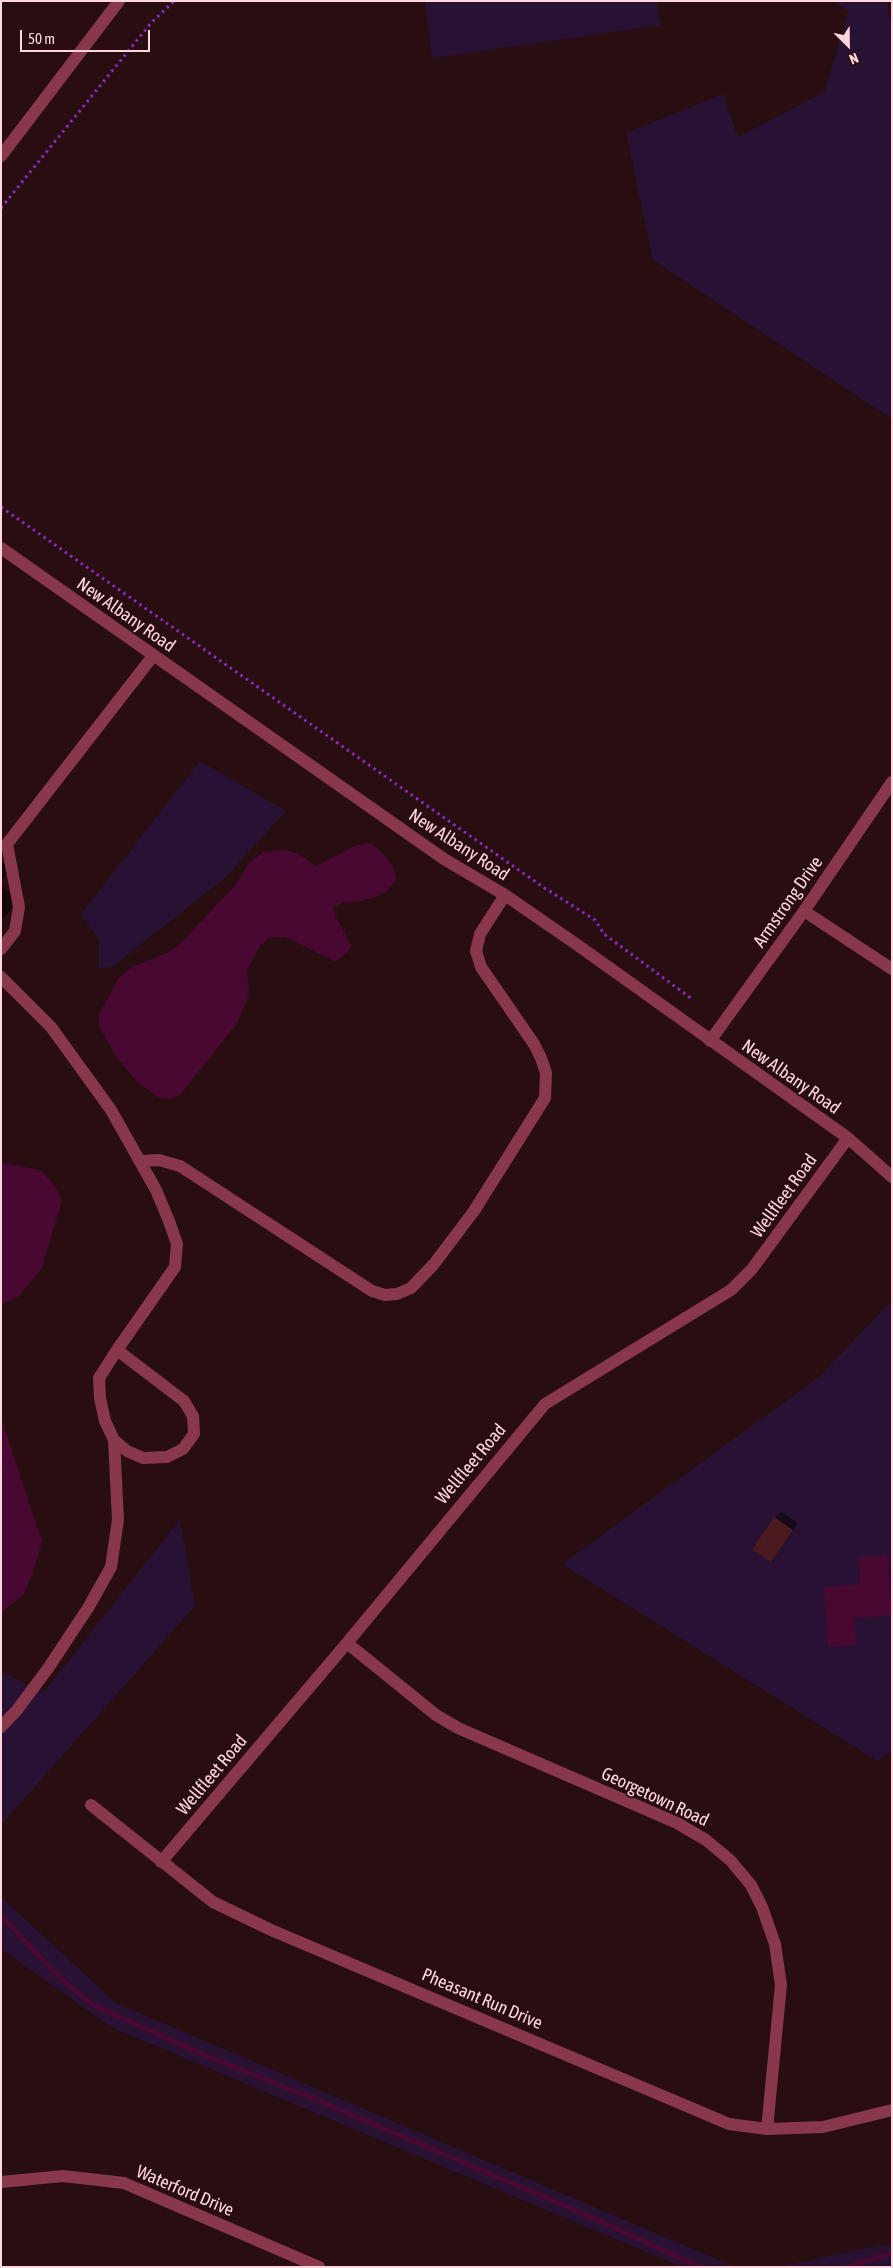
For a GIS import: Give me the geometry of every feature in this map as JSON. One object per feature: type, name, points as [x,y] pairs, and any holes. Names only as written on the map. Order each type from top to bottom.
[{"type":"street","points":[[1,156],[119,1]]},
{"type":"street","name":"New Albany Road","points":[[1,548],[444,859],[505,895],[848,1138],[892,1177]]},
{"type":"street","points":[[1,949],[15,931],[19,907],[6,844],[153,656]]},
{"type":"street","name":"Armstrong Drive","points":[[710,1041],[804,911],[892,782]]},
{"type":"street","points":[[140,1161],[159,1160],[180,1166],[372,1291],[391,1295],[411,1288],[428,1270],[474,1211],[545,1098],[547,1078],[541,1058],[534,1044],[481,966],[476,951],[480,934],[505,895]]},
{"type":"street","points":[[804,911],[892,969]]},
{"type":"street","points":[[1,976],[51,1027],[111,1110],[156,1190],[177,1244],[175,1267],[99,1378],[100,1398],[105,1420],[114,1440],[118,1520],[111,1567],[88,1608],[49,1667],[17,1710],[1,1727]]},
{"type":"street","name":"Wellfleet Road","points":[[161,1862],[347,1642],[544,1404],[731,1290],[752,1269],[848,1138]]},
{"type":"street","points":[[114,1440],[127,1451],[143,1458],[167,1457],[183,1449],[194,1434],[193,1416],[184,1401],[117,1350]]},
{"type":"street","name":"Georgetown Road","points":[[347,1642],[436,1715],[458,1728],[677,1824],[706,1840],[730,1860],[751,1885],[762,1907],[775,1944],[781,1985],[767,2129]]},
{"type":"street","name":"Pheasant Run Drive","points":[[91,1805],[213,1902],[272,1930],[729,2124],[767,2129],[824,2127],[892,2110]]},
{"type":"street","name":"Waterford Drive","points":[[1,2182],[63,2176],[124,2183],[319,2267]]},
{"type":"path","points":[[1,208],[151,23],[174,1]]},
{"type":"path","points":[[1,507],[543,887],[595,920],[604,934],[692,999]]},
{"type":"shaded area","points":[[425,1],[656,1],[661,25],[432,58]]},
{"type":"shaded area","points":[[834,1],[888,1],[892,26],[892,419],[653,260],[626,133],[723,94],[738,137],[824,92],[849,12]]},
{"type":"shaded area","points":[[200,761],[286,811],[224,879],[112,967],[99,969],[99,940],[81,914]]},
{"type":"shaded area","points":[[370,843],[387,858],[394,869],[396,880],[387,891],[380,895],[363,901],[344,902],[333,908],[351,945],[349,950],[337,961],[334,961],[285,937],[269,938],[260,946],[250,965],[247,974],[249,994],[238,1022],[181,1094],[172,1099],[160,1098],[138,1083],[114,1054],[99,1026],[99,1014],[118,979],[132,967],[169,952],[182,942],[236,884],[248,864],[263,852],[285,850],[297,853],[316,866],[357,845]]},
{"type":"shaded area","points":[[1,1163],[41,1170],[55,1186],[62,1200],[42,1268],[19,1296],[1,1305]]},
{"type":"shaded area","points":[[892,1300],[892,1751],[877,1761],[562,1564],[820,1376]]},
{"type":"shaded area","points":[[1,1417],[42,1541],[24,1594],[1,1613]]},
{"type":"shaded area","points":[[180,1519],[195,1606],[1,1825],[1,1672],[44,1692]]},
{"type":"shaded area","points":[[887,1555],[892,1615],[854,1618],[856,1645],[828,1647],[824,1587],[860,1584],[859,1557]]},
{"type":"shaded area","points":[[1,1897],[116,2003],[735,2267],[682,2267],[113,2028],[1,1949]]},
{"type":"shaded area","points":[[892,2243],[892,2267],[776,2267]]},
{"type":"building","points":[[774,1517],[793,1530],[771,1562],[752,1550]]},
{"type":"waterway","points":[[1,1916],[60,1978],[93,2005],[202,2054],[312,2098],[584,2214],[700,2267]]},
{"type":"waterway","points":[[847,2267],[892,2253]]}]
